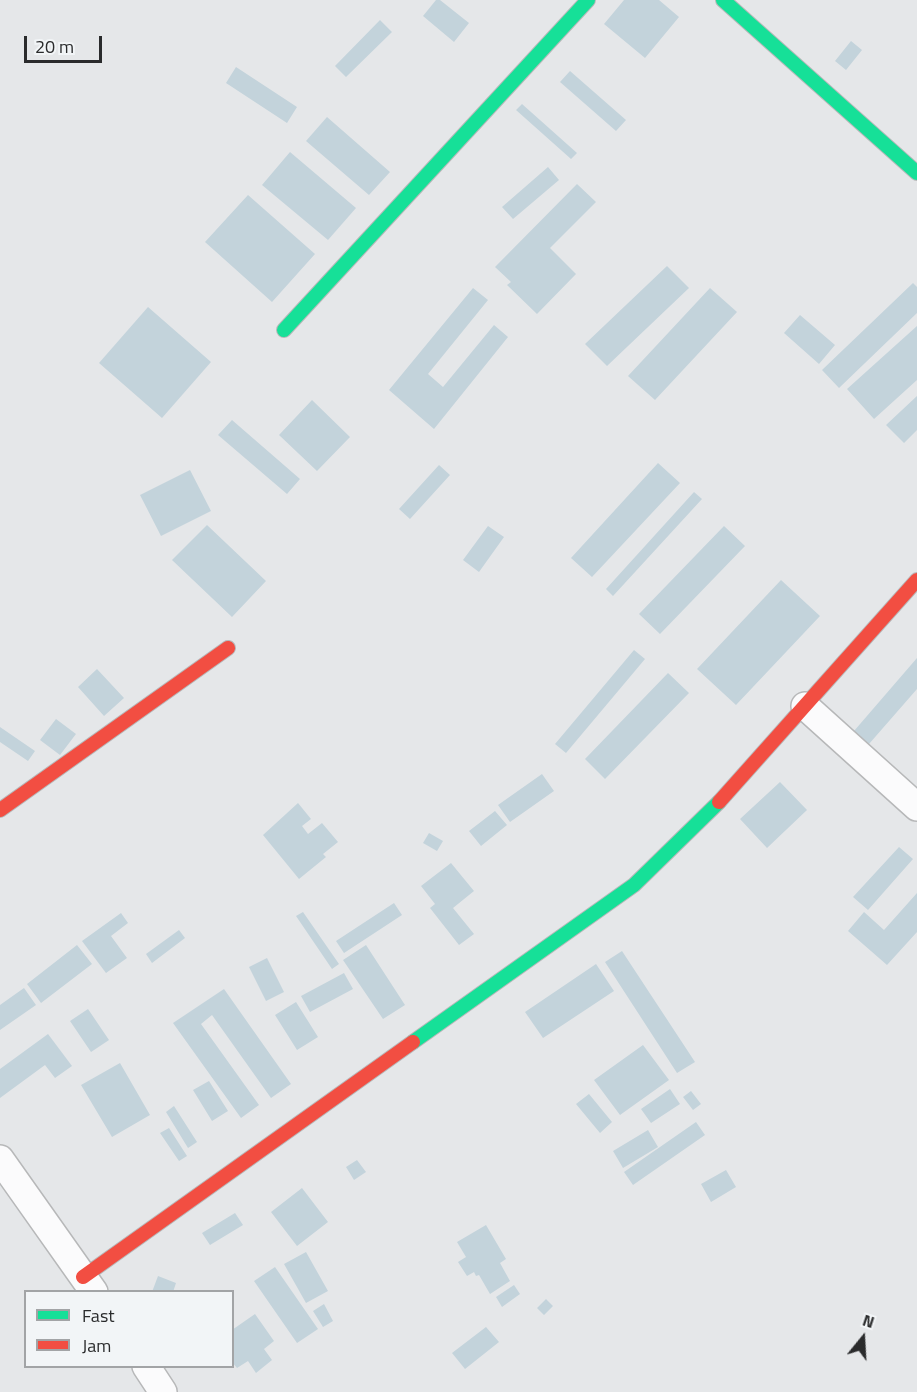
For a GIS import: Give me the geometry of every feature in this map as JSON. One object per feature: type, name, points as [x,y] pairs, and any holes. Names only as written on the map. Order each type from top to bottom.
[{"type":"street","points":[[284,330],[588,0]]},
{"type":"street","points":[[723,0],[917,173]]},
{"type":"street","points":[[0,1159],[88,1284],[634,885],[705,818],[917,580]]},
{"type":"street","points":[[0,810],[228,648]]},
{"type":"street","points":[[805,706],[917,807]]},
{"type":"street","points":[[147,1368],[164,1392]]},
{"type":"building","points":[[436,0],[440,0],[469,23],[454,42],[423,16]]},
{"type":"building","points":[[624,0],[659,0],[679,17],[645,58],[604,24]]},
{"type":"building","points":[[380,20],[392,32],[346,77],[335,66]]},
{"type":"building","points":[[851,41],[862,50],[846,70],[835,61]]},
{"type":"building","points":[[236,67],[297,107],[287,123],[226,83]]},
{"type":"building","points":[[570,71],[626,120],[616,131],[560,82]]},
{"type":"building","points":[[522,104],[577,153],[571,159],[516,110]]},
{"type":"building","points":[[327,117],[390,172],[369,195],[306,141]]},
{"type":"building","points":[[290,152],[356,208],[328,240],[262,185]]},
{"type":"building","points":[[548,167],[559,180],[513,219],[502,207]]},
{"type":"building","points":[[577,184],[596,202],[550,248],[576,274],[537,314],[507,285],[511,282],[495,267]]},
{"type":"building","points":[[248,195],[315,254],[272,302],[205,242]]},
{"type":"building","points":[[667,266],[689,288],[607,366],[585,344]]},
{"type":"building","points":[[913,283],[917,287],[917,313],[839,388],[822,370]]},
{"type":"building","points":[[473,288],[488,300],[428,374],[443,387],[494,325],[508,337],[434,429],[389,390]]},
{"type":"building","points":[[710,288],[737,312],[655,400],[628,376]]},
{"type":"building","points":[[148,307],[211,362],[162,418],[99,363]]},
{"type":"building","points":[[800,315],[835,345],[819,364],[784,333]]},
{"type":"building","points":[[917,326],[917,380],[874,419],[847,389]]},
{"type":"building","points":[[917,396],[917,430],[904,443],[886,425]]},
{"type":"building","points":[[312,400],[350,437],[317,471],[279,435]]},
{"type":"building","points":[[232,420],[300,479],[287,494],[218,435]]},
{"type":"building","points":[[658,463],[680,483],[592,577],[571,558]]},
{"type":"building","points":[[439,465],[450,475],[410,519],[399,509]]},
{"type":"building","points":[[190,470],[211,511],[161,536],[140,495]]},
{"type":"building","points":[[694,492],[702,499],[613,596],[606,589]]},
{"type":"building","points":[[207,525],[266,581],[232,617],[172,560]]},
{"type":"building","points":[[488,526],[504,537],[479,572],[463,560]]},
{"type":"building","points":[[724,526],[745,546],[660,634],[639,614]]},
{"type":"building","points":[[781,580],[820,616],[736,705],[697,669]]},
{"type":"building","points":[[634,650],[645,659],[566,753],[555,744]]},
{"type":"building","points":[[917,658],[917,689],[869,744],[854,731]]},
{"type":"building","points":[[97,669],[124,698],[104,716],[78,687]]},
{"type":"building","points":[[668,673],[689,693],[605,779],[585,759]]},
{"type":"building","points":[[56,719],[76,734],[60,755],[40,740]]},
{"type":"building","points":[[0,727],[35,751],[28,761],[0,742]]},
{"type":"building","points":[[542,774],[554,791],[510,822],[498,805]]},
{"type":"building","points":[[780,782],[807,810],[767,848],[740,819]]},
{"type":"building","points":[[298,803],[311,819],[302,826],[308,834],[322,823],[338,842],[323,854],[326,857],[299,879],[263,835]]},
{"type":"building","points":[[495,811],[507,825],[481,846],[469,831]]},
{"type":"building","points":[[429,833],[443,841],[437,851],[423,843]]},
{"type":"building","points":[[899,847],[913,859],[868,910],[853,897]]},
{"type":"building","points":[[451,863],[474,891],[453,908],[474,934],[459,945],[430,908],[435,904],[421,886]]},
{"type":"building","points":[[917,893],[917,932],[887,965],[848,931],[864,912],[884,930]]},
{"type":"building","points":[[394,903],[402,915],[344,953],[336,941]]},
{"type":"building","points":[[303,912],[339,964],[332,969],[296,916]]},
{"type":"building","points":[[121,913],[128,923],[111,936],[127,958],[106,973],[82,941]]},
{"type":"building","points":[[179,930],[185,938],[152,963],[146,954]]},
{"type":"building","points":[[77,945],[92,964],[41,1003],[27,984]]},
{"type":"building","points":[[366,945],[405,1005],[383,1019],[343,960]]},
{"type":"building","points":[[622,951],[695,1062],[677,1073],[605,962]]},
{"type":"building","points":[[267,958],[284,992],[266,1001],[249,967]]},
{"type":"building","points":[[596,964],[614,991],[543,1038],[525,1012]]},
{"type":"building","points":[[344,973],[353,989],[310,1012],[301,996]]},
{"type":"building","points":[[24,988],[36,1005],[0,1030],[0,1005]]},
{"type":"building","points":[[224,989],[291,1084],[271,1098],[212,1015],[201,1024],[259,1105],[241,1118],[173,1023]]},
{"type":"building","points":[[296,1002],[318,1037],[297,1050],[275,1015]]},
{"type":"building","points":[[88,1009],[109,1040],[91,1052],[70,1021]]},
{"type":"building","points":[[48,1034],[72,1066],[55,1078],[45,1065],[0,1098],[0,1069]]},
{"type":"building","points":[[643,1045],[669,1080],[620,1115],[594,1080]]},
{"type":"building","points":[[120,1063],[150,1115],[112,1137],[81,1085]]},
{"type":"building","points":[[209,1081],[228,1111],[212,1121],[193,1090]]},
{"type":"building","points":[[670,1089],[680,1104],[651,1123],[641,1109]]},
{"type":"building","points":[[691,1091],[701,1104],[693,1110],[683,1097]]},
{"type":"building","points":[[589,1094],[612,1122],[600,1133],[576,1104]]},
{"type":"building","points":[[174,1106],[197,1142],[188,1148],[166,1112]]},
{"type":"building","points":[[696,1122],[705,1135],[633,1185],[624,1172]]},
{"type":"building","points":[[169,1128],[187,1156],[179,1161],[160,1133]]},
{"type":"building","points":[[648,1130],[658,1147],[623,1168],[613,1151]]},
{"type":"building","points":[[357,1160],[366,1172],[354,1180],[346,1167]]},
{"type":"building","points":[[726,1170],[736,1187],[711,1202],[701,1184]]},
{"type":"building","points":[[302,1188],[328,1222],[297,1246],[271,1212]]},
{"type":"building","points":[[235,1213],[243,1225],[210,1245],[202,1233]]},
{"type":"building","points":[[486,1225],[506,1259],[500,1263],[510,1281],[490,1294],[479,1275],[476,1276],[474,1272],[467,1276],[458,1262],[466,1257],[457,1242]]},
{"type":"building","points":[[306,1252],[328,1291],[306,1303],[284,1264]]},
{"type":"building","points":[[275,1267],[318,1329],[297,1343],[254,1281]]},
{"type":"building","points":[[158,1276],[176,1283],[174,1290],[153,1290]]},
{"type":"building","points":[[514,1285],[520,1294],[502,1307],[496,1297]]},
{"type":"building","points":[[546,1299],[553,1306],[544,1315],[537,1308]]},
{"type":"building","points":[[324,1304],[333,1321],[323,1327],[313,1311]]},
{"type":"building","points":[[255,1314],[274,1341],[264,1349],[272,1360],[256,1373],[248,1361],[237,1368],[234,1364],[234,1329]]},
{"type":"building","points":[[486,1327],[499,1342],[465,1369],[452,1353]]},
{"type":"traffic: fast","points":[[284,330],[588,0]]},
{"type":"traffic: fast","points":[[723,0],[917,173]]},
{"type":"traffic: fast","points":[[413,1042],[634,885],[719,802]]},
{"type":"traffic: jam","points":[[719,802],[917,580]]},
{"type":"traffic: jam","points":[[0,810],[228,648]]},
{"type":"traffic: jam","points":[[83,1277],[413,1042]]}]
